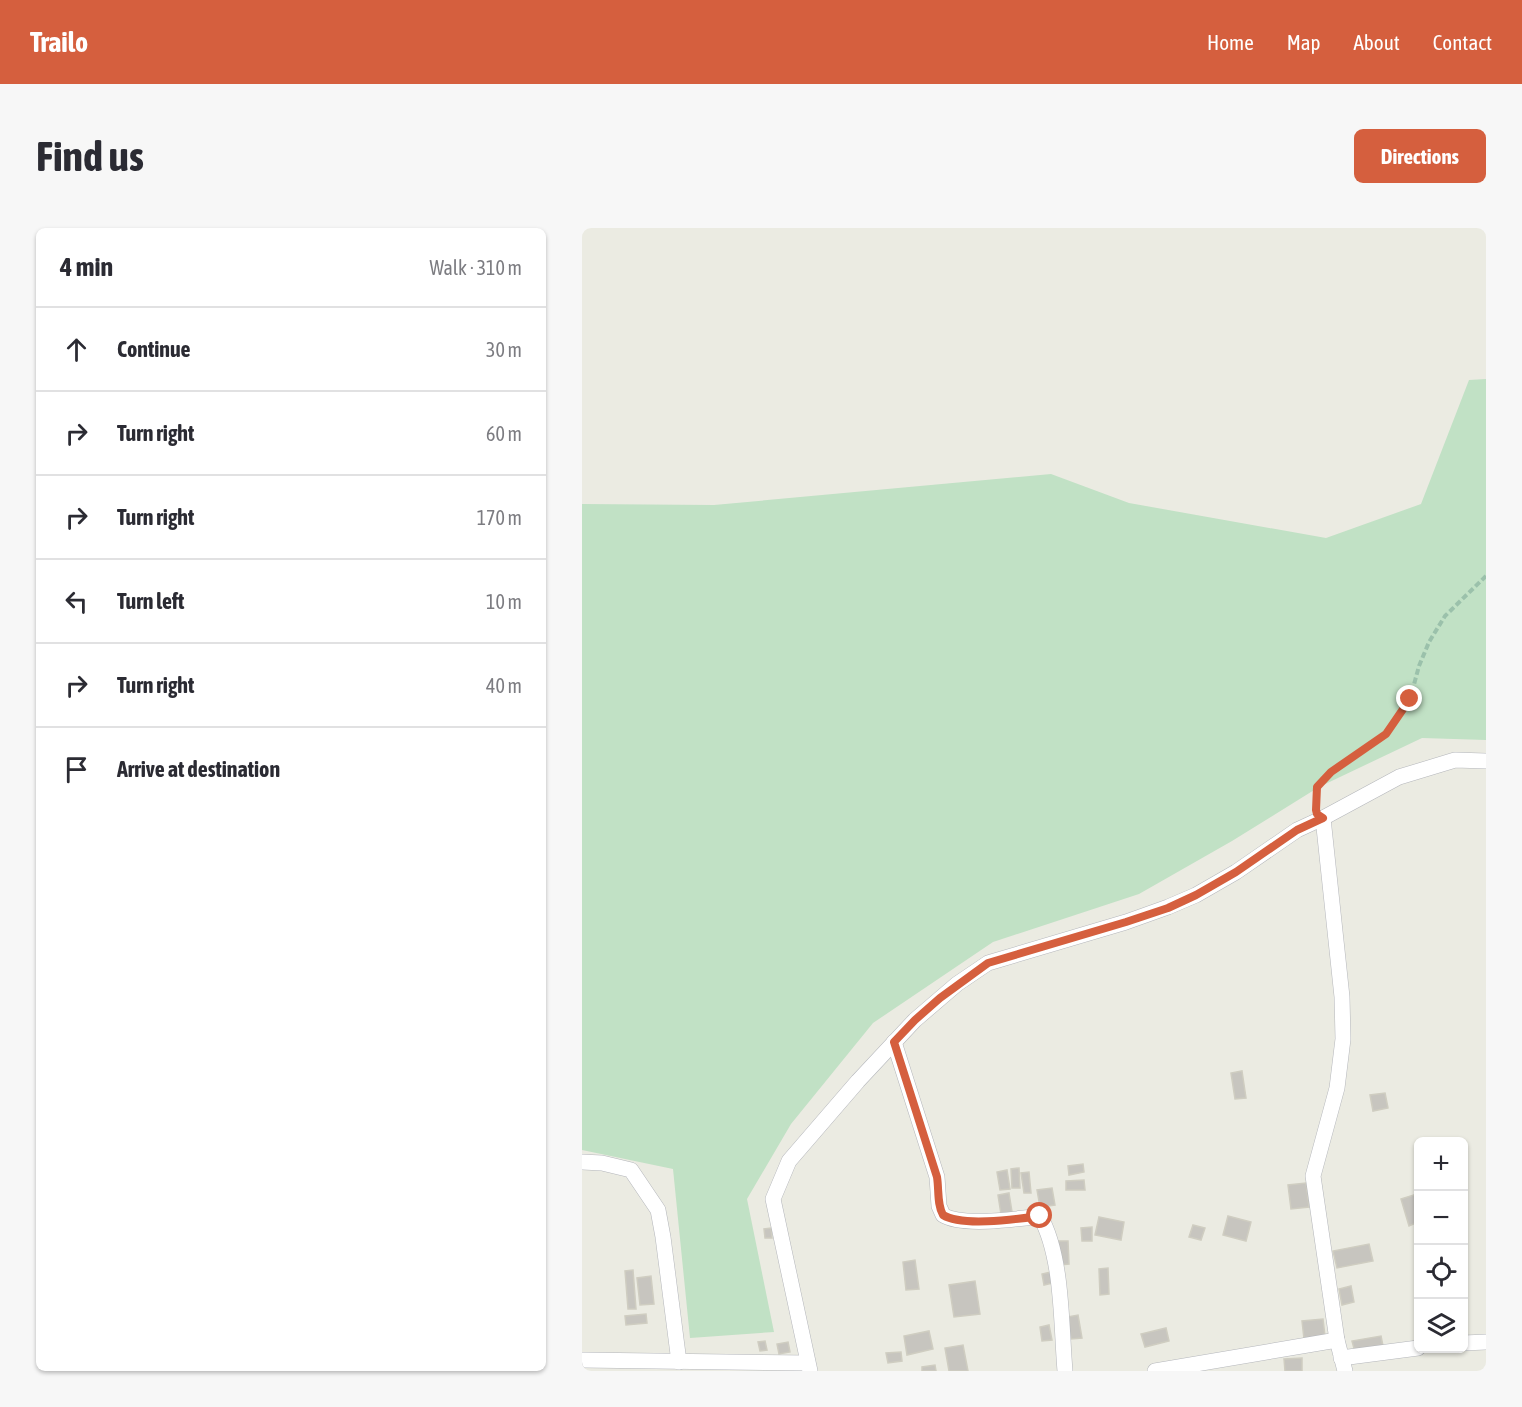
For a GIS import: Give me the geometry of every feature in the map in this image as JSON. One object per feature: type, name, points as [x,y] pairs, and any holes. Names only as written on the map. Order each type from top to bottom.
[{"type":"street","points":[[582,1360],[809,1367],[773,1199],[789,1161],[915,1020],[940,998],[988,963],[1168,908],[1236,872],[1297,830],[1399,777],[1455,760],[1486,761]]},
{"type":"street","points":[[1323,818],[1342,997],[1343,1039],[1337,1088],[1313,1176],[1337,1341],[1343,1365],[1414,1349]]},
{"type":"street","points":[[894,1042],[937,1177],[939,1206],[943,1215],[951,1220],[960,1221],[1005,1220],[1040,1216],[1046,1226],[1056,1269],[1065,1371]]},
{"type":"street","points":[[582,1162],[602,1163],[631,1170],[658,1210],[679,1362]]},
{"type":"street","points":[[1155,1371],[1337,1341]]},
{"type":"street","points":[[1468,1343],[1486,1342]]},
{"type":"path","points":[[1323,818],[1317,814],[1316,810],[1317,787],[1331,772],[1386,734],[1410,699],[1419,666],[1434,633],[1445,616],[1486,576]]},
{"type":"green space","points":[[1486,379],[1486,740],[1422,738],[1319,787],[1232,841],[1139,894],[993,942],[873,1023],[791,1124],[747,1199],[774,1332],[690,1338],[673,1169],[582,1150],[582,504],[714,505],[1051,474],[1129,503],[1326,538],[1421,504],[1469,380]]},
{"type":"building","points":[[1242,1071],[1246,1098],[1235,1099],[1231,1073]]},
{"type":"building","points":[[1385,1093],[1388,1108],[1373,1111],[1370,1095]]},
{"type":"building","points":[[1083,1164],[1084,1172],[1069,1175],[1068,1166]]},
{"type":"building","points":[[1019,1168],[1020,1188],[1012,1188],[1011,1169]]},
{"type":"building","points":[[1007,1170],[1010,1189],[1000,1190],[997,1172]]},
{"type":"building","points":[[1029,1172],[1031,1193],[1024,1193],[1021,1173]]},
{"type":"building","points":[[1084,1180],[1085,1190],[1066,1190],[1066,1181]]},
{"type":"building","points":[[1306,1183],[1309,1207],[1291,1209],[1288,1185]]},
{"type":"building","points":[[1052,1188],[1055,1205],[1040,1207],[1037,1190]]},
{"type":"building","points":[[1009,1193],[1012,1212],[1001,1214],[998,1195]]},
{"type":"building","points":[[1414,1195],[1414,1224],[1409,1226],[1401,1199]]},
{"type":"building","points":[[1228,1216],[1251,1222],[1246,1241],[1223,1235]]},
{"type":"building","points":[[1099,1217],[1124,1222],[1121,1240],[1095,1235]]},
{"type":"building","points":[[1193,1225],[1205,1228],[1201,1240],[1189,1237]]},
{"type":"building","points":[[1092,1227],[1092,1241],[1082,1241],[1081,1228]]},
{"type":"building","points":[[771,1228],[772,1238],[765,1238],[764,1229]]},
{"type":"building","points":[[1058,1241],[1068,1241],[1069,1264],[1060,1265]]},
{"type":"building","points":[[1369,1244],[1373,1261],[1337,1268],[1333,1251]]},
{"type":"building","points":[[915,1260],[919,1289],[906,1290],[903,1262]]},
{"type":"building","points":[[1108,1268],[1109,1294],[1100,1295],[1099,1269]]},
{"type":"building","points":[[633,1270],[636,1309],[628,1309],[625,1271]]},
{"type":"building","points":[[1051,1272],[1053,1283],[1044,1285],[1042,1274]]},
{"type":"building","points":[[651,1276],[654,1304],[640,1305],[637,1278]]},
{"type":"building","points":[[975,1281],[980,1314],[954,1317],[949,1285]]},
{"type":"building","points":[[1351,1286],[1354,1302],[1342,1305],[1339,1289]]},
{"type":"building","points":[[646,1314],[647,1323],[626,1325],[625,1316]]},
{"type":"building","points":[[1078,1315],[1082,1338],[1071,1339],[1067,1317]]},
{"type":"building","points":[[1323,1319],[1325,1336],[1304,1339],[1302,1321]]},
{"type":"building","points":[[1049,1325],[1052,1340],[1042,1341],[1040,1327]]},
{"type":"building","points":[[1166,1328],[1169,1341],[1145,1347],[1141,1334]]},
{"type":"building","points":[[929,1331],[933,1349],[907,1355],[904,1336]]},
{"type":"building","points":[[1381,1336],[1383,1346],[1355,1352],[1352,1341]]},
{"type":"building","points":[[765,1341],[767,1350],[760,1351],[758,1342]]},
{"type":"building","points":[[788,1342],[790,1352],[779,1354],[777,1344]]},
{"type":"building","points":[[963,1345],[968,1371],[949,1371],[945,1348]]},
{"type":"building","points":[[901,1352],[902,1361],[888,1363],[886,1353]]},
{"type":"building","points":[[1302,1358],[1302,1371],[1285,1371],[1284,1359]]},
{"type":"building","points":[[935,1365],[936,1371],[922,1371],[922,1367]]},
{"type":"route","points":[[1040,1216],[1005,1220],[960,1221],[951,1220],[943,1215],[939,1206],[937,1177],[894,1042],[940,998],[988,963],[1168,908],[1236,872],[1297,830],[1323,818],[1317,814],[1316,810],[1317,787],[1331,772],[1362,753],[1386,734],[1410,699]]}]
